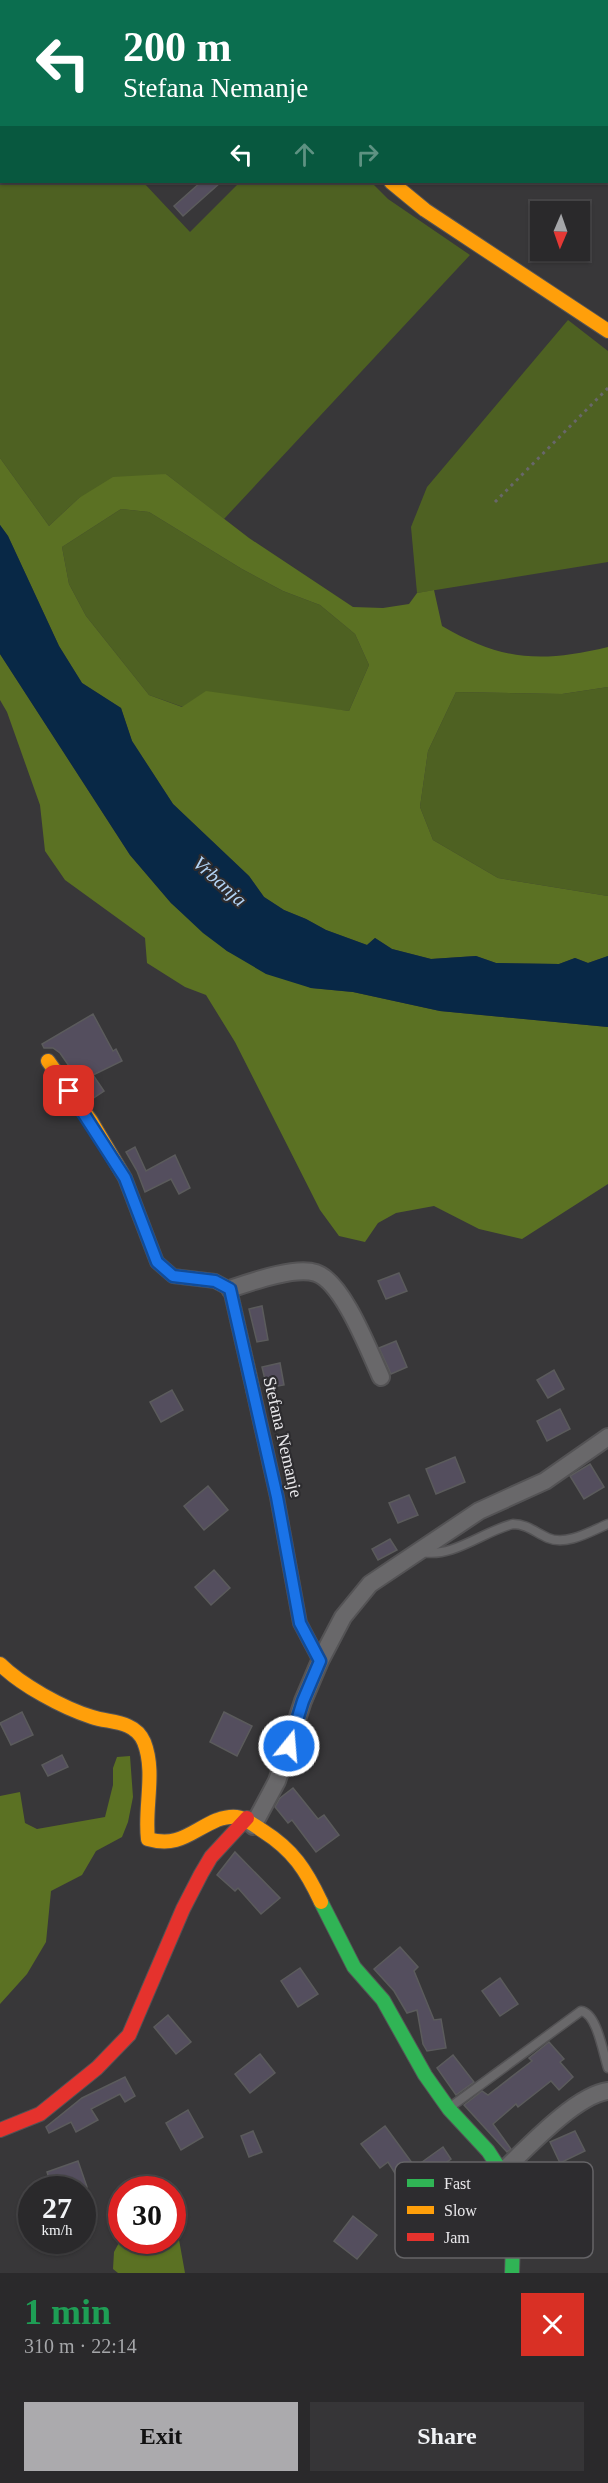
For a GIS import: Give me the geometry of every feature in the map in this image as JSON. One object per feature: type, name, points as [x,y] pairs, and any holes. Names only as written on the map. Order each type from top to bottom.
[{"type":"street","points":[[392,183],[425,210],[608,331]]},
{"type":"street","points":[[48,1061],[91,1121],[125,1178],[157,1262],[173,1276],[215,1281],[230,1289],[271,1275],[314,1272],[328,1279],[353,1315],[381,1377]]},
{"type":"street","name":"Stefana Nemanje","points":[[230,1289],[277,1497],[300,1623],[320,1661]]},
{"type":"street","points":[[0,2130],[40,2114],[98,2068],[129,2035],[183,1909],[201,1874],[211,1857],[250,1822],[277,1782],[303,1701],[320,1661],[343,1617],[370,1584],[479,1511],[545,1481],[608,1437]]},
{"type":"street","points":[[0,1664],[29,1685],[73,1709],[93,1718],[126,1724],[144,1740],[148,1760],[146,1828],[148,1839],[157,1843],[174,1844],[204,1826],[229,1817],[250,1822],[271,1835],[290,1851],[321,1896],[352,1964],[382,1999],[403,2032],[411,2052],[448,2108],[488,2150],[496,2162]]},
{"type":"street","points":[[512,2162],[545,2131],[587,2098],[608,2091]]},
{"type":"street","points":[[512,2273],[513,2258]]},
{"type":"lane","points":[[419,1551],[428,1553],[441,1551],[513,1524],[522,1524],[550,1539],[567,1540],[608,1524]]},
{"type":"lane","points":[[448,2108],[581,2011],[587,2012],[593,2018],[608,2068]]},
{"type":"path","points":[[495,501],[608,388]]},
{"type":"green space","points":[[0,183],[144,183],[190,232],[239,183],[372,183],[388,199],[470,255],[224,519],[166,474],[79,498],[49,526],[0,458]]},
{"type":"green space","points":[[568,320],[608,351],[608,562],[417,593],[411,527],[427,487]]},
{"type":"green space","points":[[0,458],[49,526],[79,498],[113,477],[166,474],[249,538],[353,607],[383,608],[409,604],[417,593],[434,590],[442,626],[484,646],[522,656],[542,657],[608,647],[608,687],[562,694],[456,692],[428,751],[420,807],[433,840],[498,878],[608,896],[608,956],[588,963],[575,958],[559,964],[496,963],[476,956],[431,959],[392,949],[375,938],[367,945],[326,930],[284,910],[264,897],[249,876],[173,804],[132,741],[121,708],[82,683],[59,646],[8,536],[0,525]],"holes":[[[121,509],[149,512],[242,569],[283,591],[320,605],[355,634],[369,665],[349,711],[206,691],[182,707],[149,695],[86,616],[69,584],[62,547]]]},
{"type":"green space","points":[[121,509],[149,512],[242,569],[283,591],[320,605],[355,634],[369,665],[349,711],[313,707],[183,707],[149,695],[86,616],[69,584],[62,547]]},
{"type":"green space","points":[[0,654],[130,855],[171,903],[227,951],[311,988],[353,992],[440,1011],[608,1027],[608,1184],[522,1239],[479,1229],[434,1206],[396,1213],[378,1223],[365,1242],[339,1236],[320,1210],[235,1042],[206,995],[185,987],[147,963],[145,938],[65,880],[45,851],[40,805],[7,712],[0,700]]},
{"type":"green space","points":[[608,687],[608,896],[498,878],[433,840],[420,807],[428,751],[456,692],[562,694]]},
{"type":"green space","points":[[130,1756],[133,1797],[128,1822],[122,1837],[96,1851],[82,1875],[51,1891],[46,1942],[27,1974],[0,2004],[0,1796],[20,1792],[25,1823],[37,1829],[105,1817],[117,1757]]},
{"type":"green space","points":[[114,2254],[182,2254],[185,2273],[118,2273],[113,2269]]},
{"type":"water","name":"Vrbanja","points":[[0,525],[8,536],[59,646],[82,683],[121,708],[132,741],[173,804],[249,876],[264,897],[284,910],[326,930],[367,945],[375,938],[392,949],[431,959],[476,956],[496,963],[559,964],[575,958],[588,963],[608,956],[608,1027],[440,1011],[353,992],[311,988],[266,974],[227,951],[203,933],[171,903],[130,855],[0,654]]},
{"type":"building","points":[[200,183],[220,183],[183,216],[174,206]]},
{"type":"building","points":[[93,1014],[113,1051],[116,1049],[122,1061],[93,1075],[104,1091],[92,1099],[60,1053],[53,1048],[44,1048],[42,1044]]},
{"type":"building","points":[[135,1147],[146,1171],[175,1155],[190,1188],[179,1194],[171,1179],[145,1192],[126,1152]]},
{"type":"building","points":[[399,1273],[407,1291],[386,1299],[378,1281]]},
{"type":"building","points":[[262,1306],[268,1340],[257,1342],[249,1309]]},
{"type":"building","points":[[396,1341],[407,1367],[391,1374],[379,1348]]},
{"type":"building","points":[[280,1363],[284,1385],[267,1388],[262,1367]]},
{"type":"building","points":[[554,1370],[564,1389],[548,1398],[537,1380]]},
{"type":"building","points":[[172,1390],[183,1410],[161,1422],[150,1402]]},
{"type":"building","points":[[560,1409],[570,1429],[547,1441],[537,1421]]},
{"type":"building","points":[[455,1457],[465,1482],[436,1494],[426,1469]]},
{"type":"building","points":[[590,1464],[604,1487],[584,1499],[570,1476]]},
{"type":"building","points":[[208,1486],[228,1510],[204,1530],[184,1506]]},
{"type":"building","points":[[409,1495],[418,1515],[398,1523],[389,1503]]},
{"type":"building","points":[[390,1539],[397,1550],[378,1560],[372,1549]]},
{"type":"building","points":[[214,1570],[230,1588],[211,1605],[195,1587]]},
{"type":"building","points":[[22,1712],[33,1735],[11,1745],[0,1723]]},
{"type":"building","points":[[224,1712],[252,1726],[237,1756],[210,1742]]},
{"type":"building","points":[[62,1755],[68,1767],[48,1776],[42,1765]]},
{"type":"building","points":[[293,1788],[318,1819],[324,1815],[339,1835],[316,1852],[292,1820],[288,1823],[275,1807],[280,1798]]},
{"type":"building","points":[[235,1852],[280,1898],[261,1914],[238,1888],[235,1891],[217,1875]]},
{"type":"building","points":[[400,1947],[418,1967],[414,1971],[434,2020],[441,2019],[446,2048],[427,2051],[423,2044],[417,2010],[407,2013],[394,1991],[374,1969]]},
{"type":"building","points":[[300,1968],[318,1994],[298,2007],[281,1981]]},
{"type":"building","points":[[500,1978],[518,2004],[500,2016],[482,1991]]},
{"type":"building","points":[[168,2015],[191,2042],[176,2054],[154,2027]]},
{"type":"building","points":[[549,2042],[564,2059],[560,2062],[573,2077],[559,2090],[551,2081],[518,2107],[516,2104],[493,2124],[511,2149],[507,2152],[464,2105],[482,2091],[488,2095],[532,2061],[529,2058]]},
{"type":"building","points":[[260,2054],[275,2073],[250,2093],[235,2074]]},
{"type":"building","points":[[453,2055],[474,2082],[456,2095],[437,2068]]},
{"type":"building","points":[[125,2077],[135,2096],[125,2102],[120,2094],[91,2109],[98,2120],[76,2132],[71,2122],[49,2133],[46,2127],[82,2098]]},
{"type":"building","points":[[188,2110],[203,2137],[181,2150],[166,2123]]},
{"type":"building","points":[[385,2126],[411,2162],[395,2162],[395,2173],[388,2162],[380,2168],[361,2144]]},
{"type":"building","points":[[253,2131],[262,2152],[249,2157],[241,2136]]},
{"type":"building","points":[[575,2131],[585,2151],[560,2162],[550,2142]]},
{"type":"building","points":[[443,2147],[451,2159],[447,2162],[422,2162]]},
{"type":"building","points":[[78,2161],[83,2176],[48,2176],[47,2172]]},
{"type":"building","points":[[353,2216],[377,2235],[357,2259],[334,2241]]},
{"type":"traffic: fast","points":[[321,1902],[354,1967],[383,2000],[425,2075],[449,2109],[488,2151],[495,2162]]},
{"type":"traffic: fast","points":[[512,2258],[512,2273]]},
{"type":"traffic: slow","points":[[392,183],[425,210],[608,331]]},
{"type":"traffic: slow","points":[[48,1061],[91,1121],[125,1178],[157,1262],[173,1276],[215,1281],[230,1289],[253,1390]]},
{"type":"traffic: slow","points":[[0,1664],[19,1680],[56,1702],[92,1717],[124,1724],[139,1735],[144,1742],[149,1765],[148,1839],[177,1840],[217,1820],[242,1818],[291,1853],[304,1870],[321,1902]]},
{"type":"traffic: jam","points":[[253,1390],[277,1497],[300,1623],[320,1661]]},
{"type":"traffic: jam","points":[[0,2130],[40,2114],[97,2068],[129,2035],[183,1909],[201,1874],[211,1857],[247,1818]]},
{"type":"route","points":[[69,1091],[91,1121],[125,1178],[157,1262],[173,1276],[215,1281],[230,1289],[277,1497],[300,1623],[320,1661],[303,1701],[289,1746]]}]
